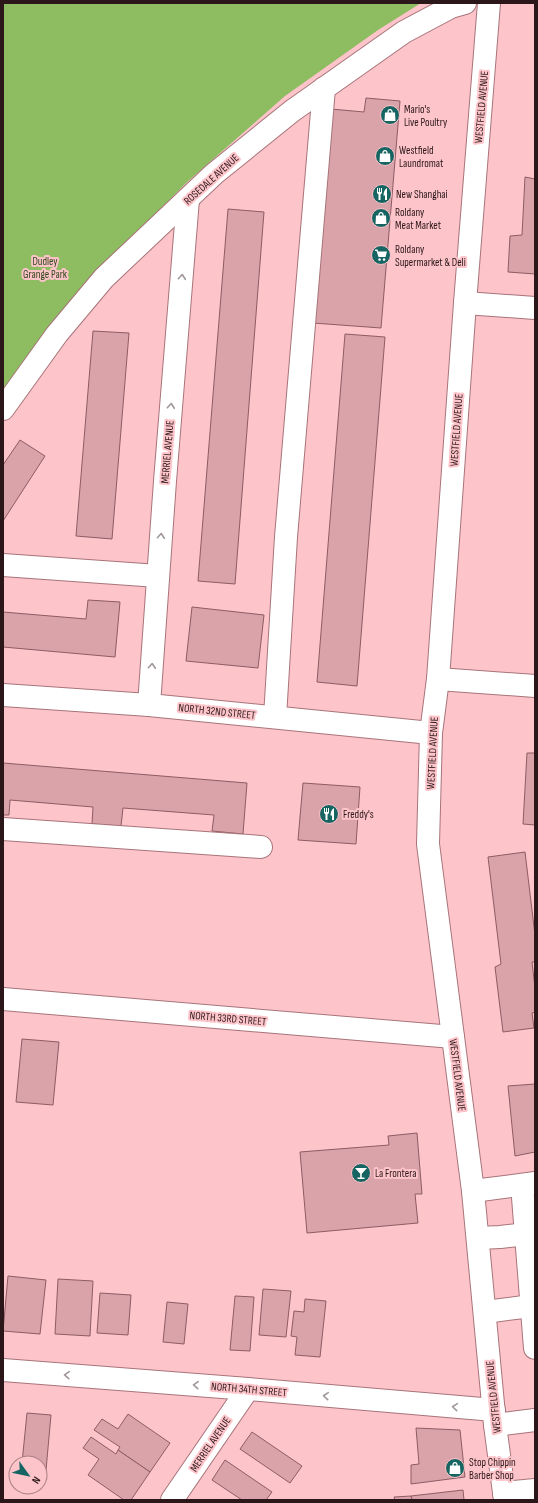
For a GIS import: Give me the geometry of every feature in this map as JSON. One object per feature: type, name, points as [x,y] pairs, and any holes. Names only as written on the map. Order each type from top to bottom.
[{"type":"street","name":"ROSEDALE AVENUE","points":[[3,409],[57,334],[104,278],[220,169],[292,111],[404,32],[451,7],[465,3]]},
{"type":"street","name":"WESTFIELD AVENUE","points":[[489,3],[465,303],[438,679],[430,732],[428,844],[473,1191],[504,1497]]},
{"type":"street","points":[[274,717],[286,537],[324,88]]},
{"type":"street","name":"MERRIEL AVENUE","points":[[149,705],[188,199]]},
{"type":"street","points":[[465,303],[535,308]]},
{"type":"street","points":[[3,565],[158,576]]},
{"type":"street","points":[[438,679],[535,686]]},
{"type":"street","name":"NORTH 32ND STREET","points":[[3,696],[149,705],[430,732]]},
{"type":"street","points":[[3,829],[261,847]]},
{"type":"street","name":"NORTH 33RD STREET","points":[[3,999],[453,1037]]},
{"type":"street","points":[[473,1191],[528,1184],[531,1306],[535,1348]]},
{"type":"street","points":[[478,1238],[530,1234]]},
{"type":"street","points":[[485,1312],[531,1306]]},
{"type":"street","name":"NORTH 34TH STREET","points":[[3,1370],[248,1389],[495,1418],[535,1420]]},
{"type":"street","name":"MERRIEL AVENUE","points":[[172,1500],[248,1389]]},
{"type":"street","points":[[504,1497],[535,1490]]},
{"type":"green space","name":"Dudley Grange Park","points":[[3,3],[421,3],[378,30],[285,96],[186,183],[77,294],[3,389]]},
{"type":"building","points":[[366,98],[400,101],[381,328],[313,323],[331,109],[364,112]]},
{"type":"building","points":[[525,177],[535,179],[535,274],[508,272],[510,236],[522,235]]},
{"type":"building","points":[[228,209],[264,212],[235,584],[198,581]]},
{"type":"building","points":[[93,331],[129,333],[112,539],[76,536]]},
{"type":"building","points":[[345,334],[385,337],[357,686],[317,682]]},
{"type":"building","points":[[20,440],[45,456],[3,521],[3,465]]},
{"type":"building","points":[[88,600],[120,602],[115,657],[3,647],[3,612],[86,619]]},
{"type":"building","points":[[192,607],[264,615],[258,668],[186,661]]},
{"type":"building","points":[[527,753],[535,753],[535,825],[523,824]]},
{"type":"building","points":[[3,763],[247,783],[243,834],[212,831],[214,815],[123,808],[121,826],[92,824],[93,807],[10,800],[9,815],[3,815]]},
{"type":"building","name":"Freddy's","points":[[303,783],[360,787],[356,844],[298,840]]},
{"type":"building","points":[[525,852],[535,935],[535,962],[532,962],[535,988],[535,1012],[532,1013],[534,1028],[503,1032],[495,967],[501,964],[488,857]]},
{"type":"building","points":[[22,1039],[59,1042],[53,1105],[16,1102]]},
{"type":"building","points":[[535,1084],[535,1152],[515,1156],[508,1086]]},
{"type":"building","name":"La Frontera","points":[[417,1133],[422,1194],[415,1194],[418,1223],[307,1233],[300,1152],[389,1145],[388,1136]]},
{"type":"building","points":[[8,1276],[46,1280],[40,1334],[3,1331]]},
{"type":"building","points":[[58,1279],[93,1281],[90,1336],[55,1334]]},
{"type":"building","points":[[263,1289],[291,1291],[286,1337],[259,1335]]},
{"type":"building","points":[[100,1293],[131,1295],[128,1335],[97,1333]]},
{"type":"building","points":[[235,1296],[254,1297],[250,1351],[230,1350]]},
{"type":"building","points":[[305,1299],[326,1301],[320,1357],[295,1355],[297,1337],[291,1336],[294,1311],[304,1312]]},
{"type":"building","points":[[167,1302],[188,1304],[184,1344],[163,1342]]},
{"type":"building","points":[[27,1413],[51,1415],[47,1455],[23,1455]]},
{"type":"building","points":[[128,1414],[170,1443],[150,1472],[118,1450],[120,1447],[94,1430],[102,1419],[118,1429]]},
{"type":"building","points":[[416,1428],[460,1430],[465,1477],[411,1484],[411,1465],[419,1464]]},
{"type":"building","points":[[252,1432],[302,1466],[290,1483],[240,1449]]},
{"type":"building","points":[[91,1437],[116,1454],[118,1450],[150,1472],[131,1500],[124,1500],[88,1475],[99,1459],[83,1448]]},
{"type":"building","points":[[225,1460],[272,1492],[266,1500],[242,1500],[212,1480]]},
{"type":"building","points":[[463,1490],[464,1500],[412,1500],[411,1496]]},
{"type":"building","points":[[411,1496],[412,1500],[395,1500],[394,1497]]},
{"type":"place","name":"Mario's Live Poultry","points":[[390,115]]},
{"type":"place","name":"Westfield Laundromat","points":[[385,156]]},
{"type":"place","name":"New Shanghai","points":[[382,194]]},
{"type":"place","name":"Roldany Meat Market","points":[[381,218]]},
{"type":"place","name":"Roldany Supermarket & Deli","points":[[381,255]]},
{"type":"place","name":"Freddy's","points":[[329,814]]},
{"type":"place","name":"La Frontera","points":[[361,1173]]},
{"type":"place","name":"Stop Chippin Barber Shop","points":[[455,1468]]}]
